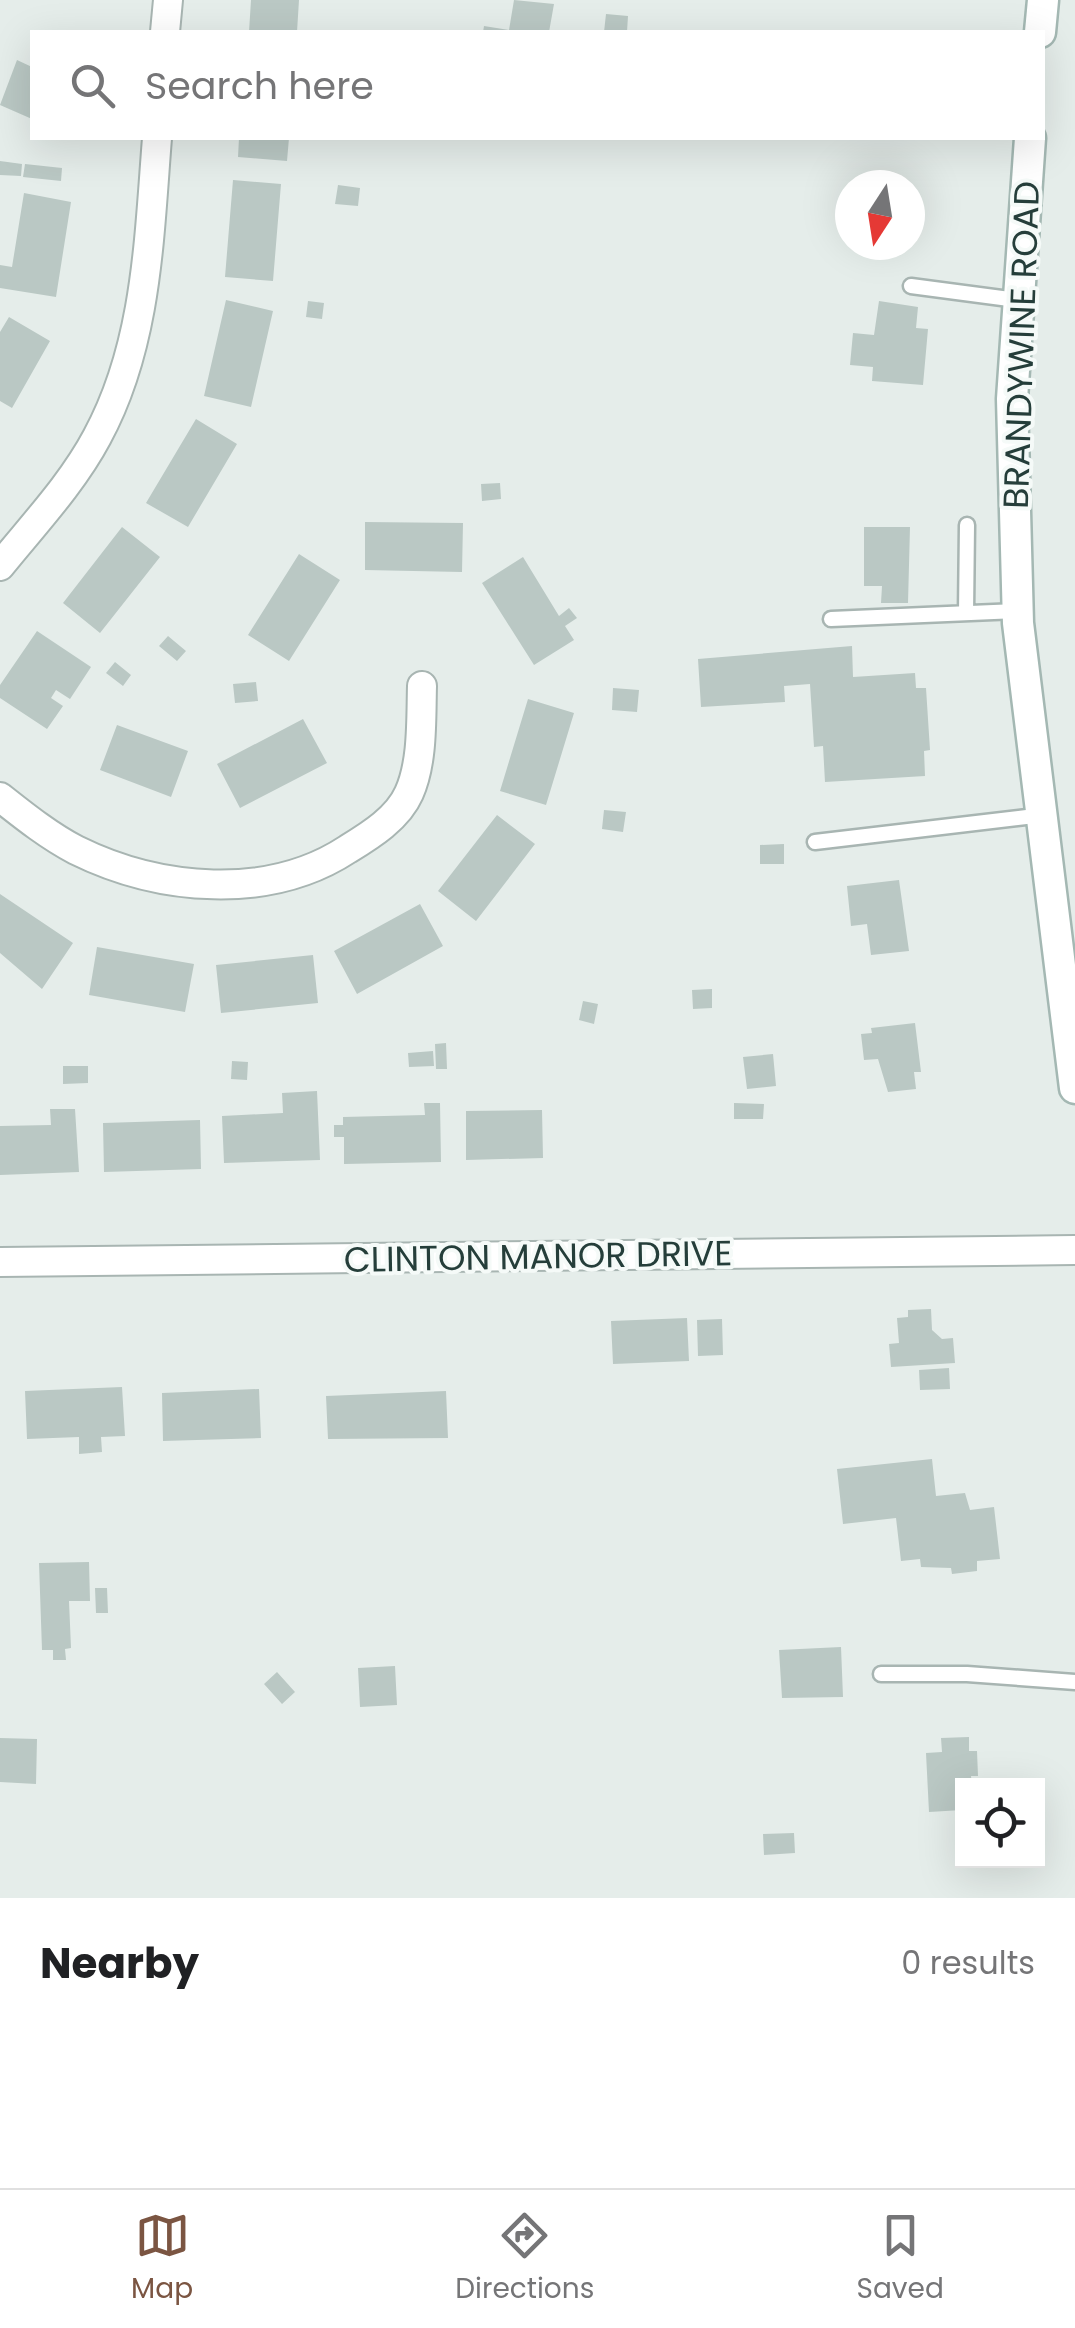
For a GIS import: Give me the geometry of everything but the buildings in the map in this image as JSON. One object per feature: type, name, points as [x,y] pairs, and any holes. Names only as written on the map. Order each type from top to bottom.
[{"type":"main road","points":[[1040,30],[1043,0]]},
{"type":"main road","name":"BRANDYWINE ROAD","points":[[1030,140],[1010,456],[1018,611],[1075,1088]]},
{"type":"street","points":[[165,30],[168,0]]},
{"type":"street","points":[[0,566],[96,441],[124,378],[140,314],[157,140]]},
{"type":"street","points":[[0,798],[78,851],[134,870],[236,887],[284,880],[324,865],[397,812],[410,791],[415,769],[422,686]]},
{"type":"street","name":"CLINTON MANOR DRIVE","points":[[0,1262],[1075,1250]]},
{"type":"lane","points":[[911,286],[1017,300]]},
{"type":"lane","points":[[966,613],[967,525]]},
{"type":"lane","points":[[831,619],[1018,611]]},
{"type":"lane","points":[[815,842],[1044,814]]},
{"type":"lane","points":[[881,1674],[966,1674],[1075,1682]]}]
